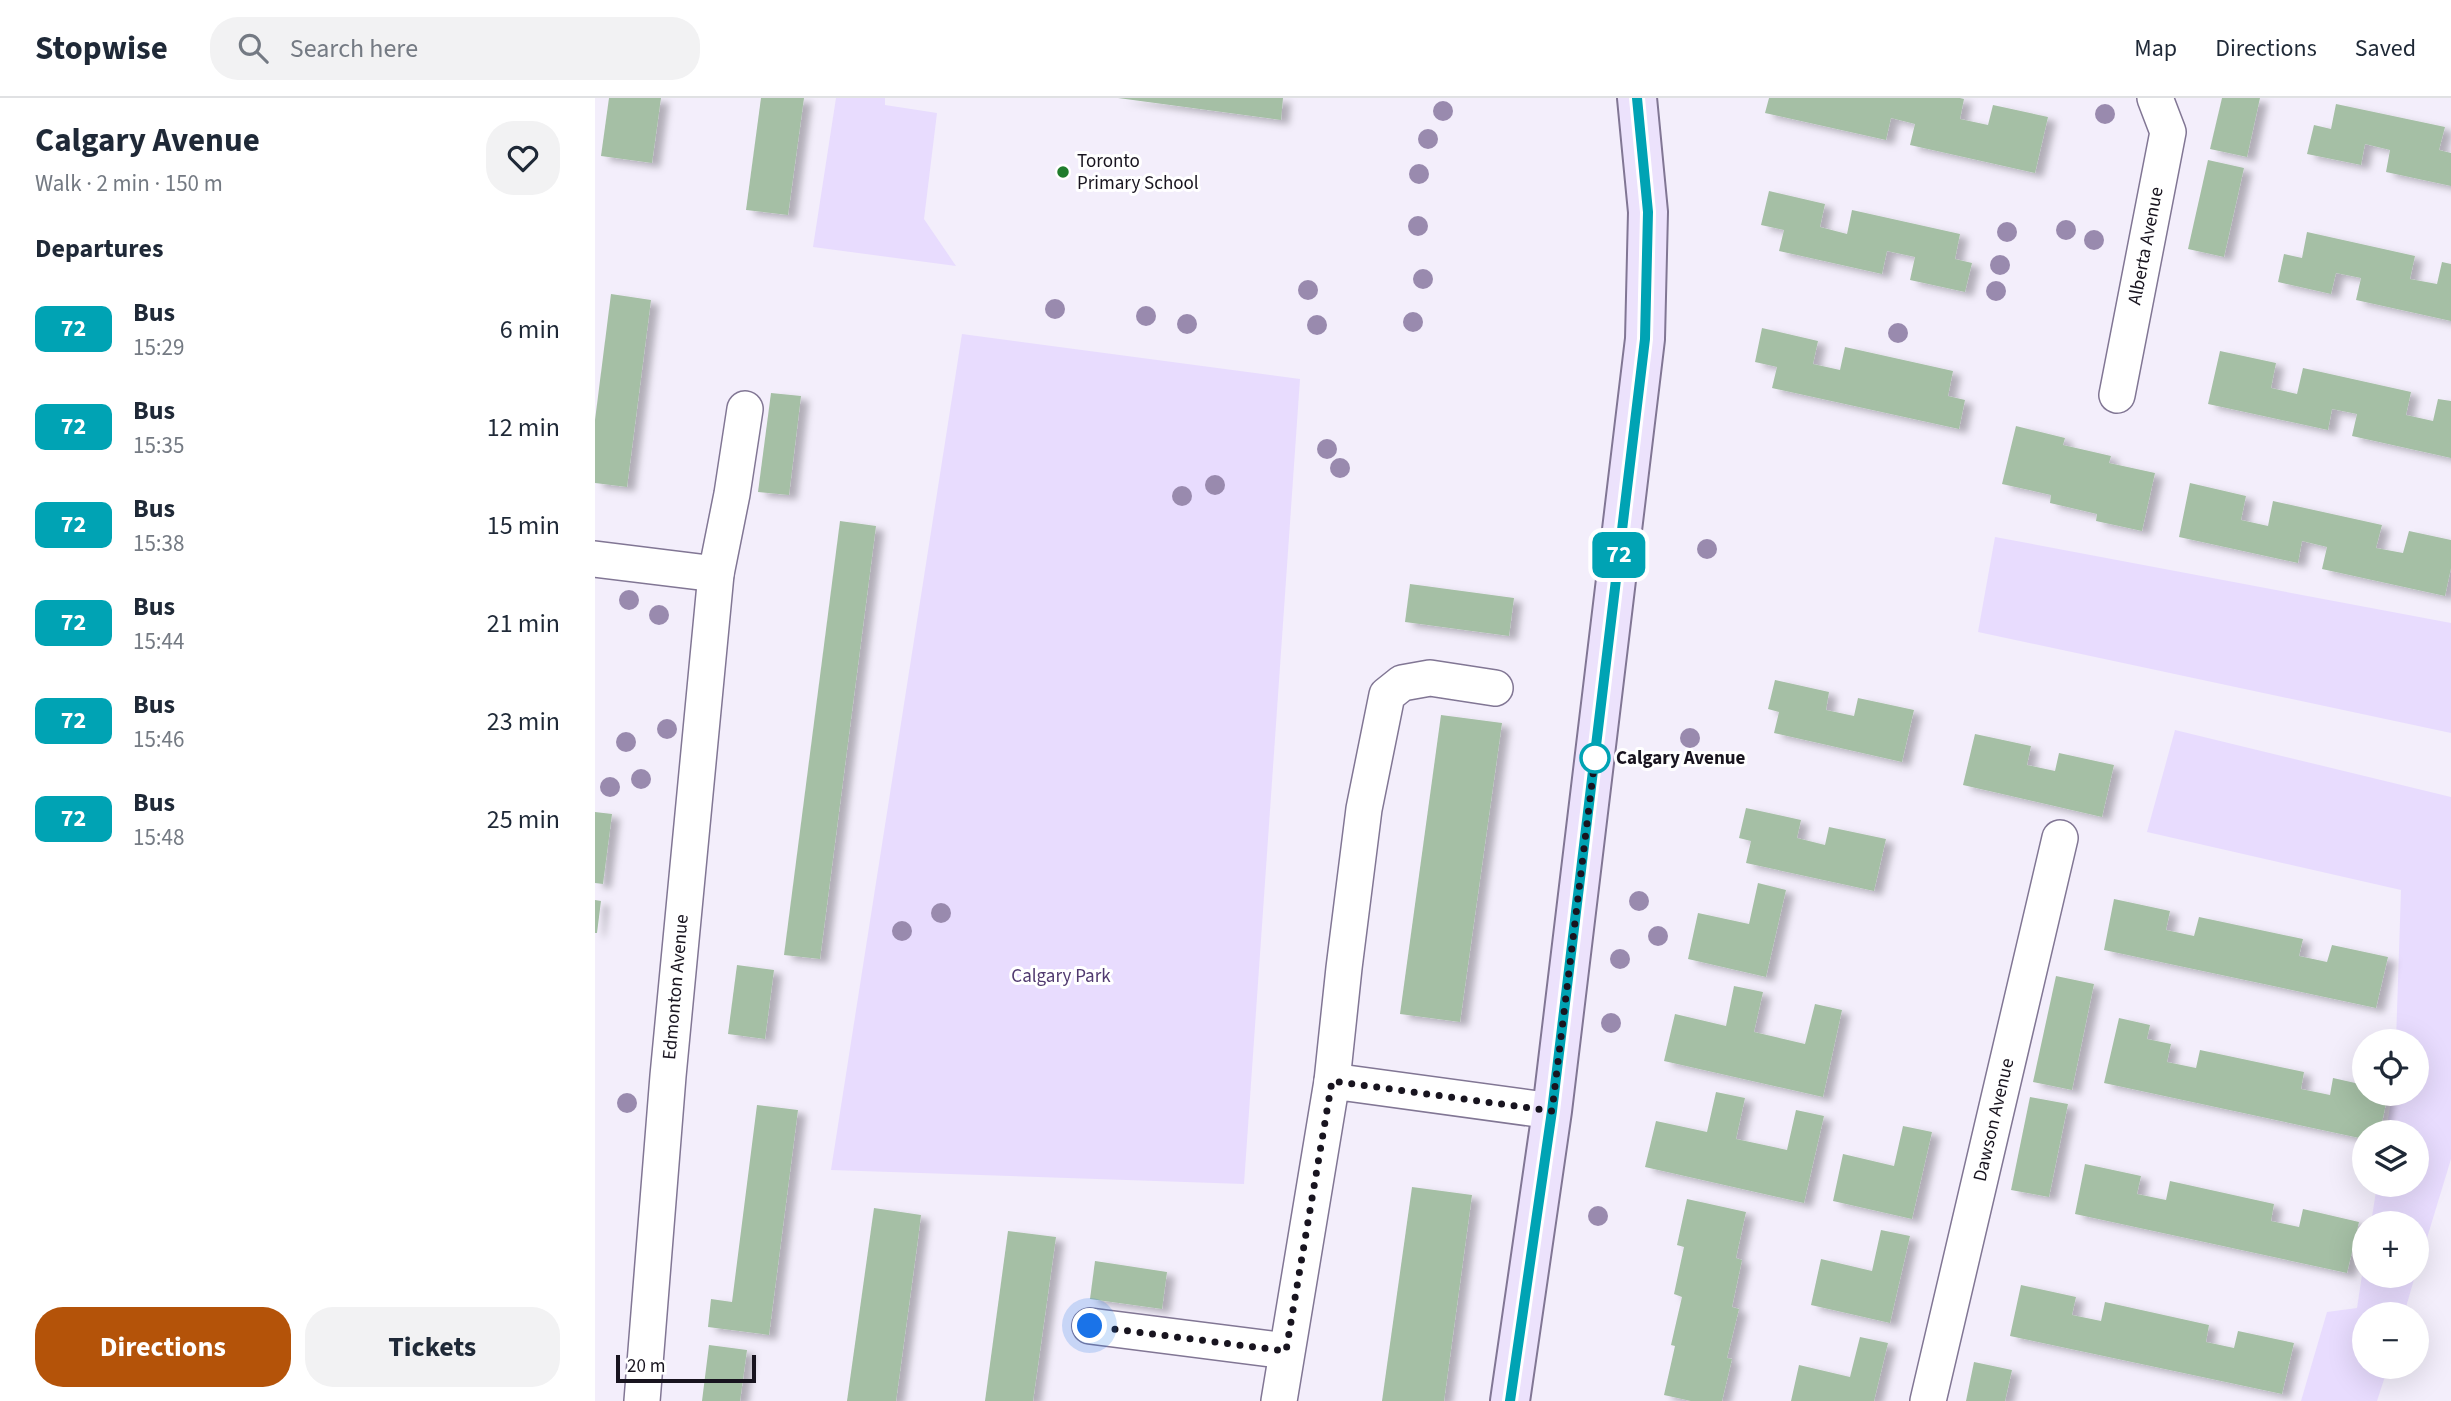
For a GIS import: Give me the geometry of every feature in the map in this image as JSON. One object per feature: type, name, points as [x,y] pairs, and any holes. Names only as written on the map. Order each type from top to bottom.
[{"type":"street","points":[[1510,1401],[1552,1111],[1645,339],[1648,212],[1637,98]]},
{"type":"street","name":"Alberta Avenue","points":[[2117,396],[2168,132],[2155,98]]},
{"type":"street","name":"Edmonton Avenue","points":[[642,1401],[669,1062],[716,574],[745,409]]},
{"type":"street","points":[[595,559],[716,574]]},
{"type":"street","points":[[1279,1401],[1332,1081],[1364,809],[1387,695],[1402,683],[1430,678],[1495,688]]},
{"type":"street","name":"Dawson Avenue","points":[[1928,1401],[2060,838]]},
{"type":"street","points":[[1332,1081],[1552,1111]]},
{"type":"street","points":[[1090,1326],[1286,1351]]},
{"type":"green space","points":[[836,98],[885,98],[885,105],[937,113],[924,219],[956,266],[813,247]]},
{"type":"green space","name":"Calgary Park","points":[[962,334],[1300,379],[1244,1184],[831,1170]]},
{"type":"green space","points":[[1995,537],[2451,623],[2451,733],[1978,632]]},
{"type":"green space","points":[[2175,730],[2451,797],[2451,1159],[2429,1231],[2429,1211],[2373,1211],[2375,1197],[2429,1197],[2429,1120],[2388,1120],[2390,1106],[2429,1106],[2429,1029],[2396,1029],[2401,890],[2147,832]]},
{"type":"green space","points":[[2360,1288],[2412,1288],[2407,1302],[2358,1302]]},
{"type":"green space","points":[[2352,1309],[2352,1379],[2384,1379],[2377,1401],[2301,1401],[2327,1312]]},
{"type":"building","points":[[609,98],[661,98],[652,163],[601,156]]},
{"type":"building","points":[[761,98],[804,98],[788,215],[746,210]]},
{"type":"building","points":[[1118,98],[1283,98],[1281,120]]},
{"type":"building","points":[[1769,98],[1960,98],[1964,99],[1960,119],[1988,125],[1993,105],[2048,117],[2035,173],[1910,145],[1915,124],[1891,118],[1886,140],[1765,113]]},
{"type":"building","points":[[2222,98],[2260,98],[2247,157],[2210,149]]},
{"type":"building","points":[[2336,104],[2445,127],[2439,150],[2451,153],[2451,186],[2386,172],[2390,150],[2365,144],[2361,165],[2307,154],[2314,125],[2331,129]]},
{"type":"building","points":[[2208,160],[2244,168],[2224,257],[2188,249]]},
{"type":"building","points":[[1769,191],[1825,204],[1820,227],[1847,234],[1852,210],[1960,234],[1955,259],[1972,263],[1965,292],[1910,280],[1915,257],[1887,251],[1882,274],[1779,251],[1784,230],[1761,225]]},
{"type":"building","points":[[2307,232],[2415,256],[2410,279],[2437,284],[2442,262],[2451,264],[2451,321],[2356,300],[2361,278],[2336,273],[2331,294],[2278,282],[2284,254],[2302,258]]},
{"type":"building","points":[[611,294],[651,300],[627,487],[595,483],[595,420]]},
{"type":"building","points":[[1762,328],[1818,341],[1813,364],[1840,370],[1845,347],[1953,371],[1948,396],[1965,400],[1959,429],[1772,388],[1777,367],[1755,362]]},
{"type":"building","points":[[2220,351],[2276,363],[2271,388],[2297,394],[2303,368],[2411,392],[2406,415],[2433,421],[2438,399],[2451,401],[2451,458],[2352,436],[2357,414],[2332,409],[2328,430],[2208,404]]},
{"type":"building","points":[[771,393],[801,396],[789,495],[758,492]]},
{"type":"building","points":[[2016,426],[2065,438],[2063,445],[2111,456],[2109,463],[2155,473],[2142,531],[2096,521],[2097,514],[2050,503],[2051,495],[2002,484]]},
{"type":"building","points":[[2190,483],[2246,496],[2241,520],[2268,526],[2273,501],[2382,525],[2376,548],[2403,553],[2409,531],[2451,540],[2451,568],[2445,596],[2322,569],[2327,547],[2302,541],[2298,563],[2179,537]]},
{"type":"building","points":[[840,521],[876,526],[820,959],[784,955]]},
{"type":"building","points":[[1410,584],[1514,598],[1509,636],[1405,622]]},
{"type":"building","points":[[1775,680],[1829,692],[1826,710],[1854,716],[1858,698],[1914,710],[1902,762],[1774,733],[1779,712],[1768,709]]},
{"type":"building","points":[[1441,715],[1502,723],[1460,1022],[1400,1014]]},
{"type":"building","points":[[1975,734],[2031,746],[2027,765],[2055,771],[2059,753],[2114,765],[2102,817],[1963,785]]},
{"type":"building","points":[[1746,808],[1801,820],[1797,838],[1825,845],[1829,827],[1886,839],[1874,891],[1746,863],[1751,841],[1739,838]]},
{"type":"building","points":[[595,812],[612,814],[603,884],[595,883]]},
{"type":"building","points":[[1758,883],[1786,890],[1766,977],[1688,959],[1698,913],[1749,924]]},
{"type":"building","points":[[2114,899],[2170,911],[2166,930],[2194,936],[2199,917],[2303,939],[2299,956],[2327,962],[2332,945],[2388,957],[2376,1008],[2104,950]]},
{"type":"building","points":[[595,900],[601,901],[597,933],[595,933]]},
{"type":"building","points":[[737,965],[774,970],[765,1039],[728,1034]]},
{"type":"building","points":[[2056,976],[2094,984],[2072,1090],[2033,1082]]},
{"type":"building","points":[[1734,986],[1763,992],[1754,1032],[1805,1044],[1815,1004],[1842,1010],[1823,1097],[1664,1061],[1675,1014],[1726,1026]]},
{"type":"building","points":[[2119,1018],[2150,1025],[2147,1039],[2171,1044],[2167,1062],[2196,1068],[2200,1050],[2304,1072],[2301,1089],[2330,1095],[2333,1078],[2352,1082],[2352,1106],[2385,1106],[2383,1120],[2352,1120],[2352,1136],[2104,1083]]},
{"type":"building","points":[[1716,1092],[1745,1098],[1736,1139],[1787,1150],[1796,1110],[1824,1116],[1804,1203],[1645,1167],[1656,1121],[1707,1132]]},
{"type":"building","points":[[2030,1097],[2068,1104],[2049,1197],[2011,1190]]},
{"type":"building","points":[[757,1105],[798,1110],[769,1335],[708,1327],[711,1299],[732,1302]]},
{"type":"building","points":[[1903,1126],[1932,1132],[1912,1219],[1833,1201],[1843,1154],[1894,1166]]},
{"type":"building","points":[[2085,1164],[2141,1176],[2137,1194],[2166,1200],[2170,1181],[2274,1204],[2271,1221],[2299,1227],[2303,1209],[2352,1220],[2352,1252],[2347,1273],[2075,1214]]},
{"type":"building","points":[[1412,1187],[1472,1195],[1444,1401],[1382,1401]]},
{"type":"building","points":[[1687,1199],[1746,1212],[1736,1258],[1742,1260],[1732,1307],[1739,1309],[1727,1358],[1732,1359],[1722,1401],[1691,1401],[1664,1395],[1675,1346],[1671,1345],[1682,1297],[1674,1294],[1684,1247],[1677,1245]]},
{"type":"building","points":[[874,1208],[921,1215],[896,1401],[847,1401]]},
{"type":"building","points":[[1881,1230],[1910,1236],[1890,1323],[1811,1305],[1821,1259],[1872,1271]]},
{"type":"building","points":[[1008,1231],[1056,1237],[1033,1401],[985,1401]]},
{"type":"building","points":[[1095,1261],[1167,1272],[1162,1309],[1090,1299]]},
{"type":"building","points":[[2021,1285],[2076,1297],[2072,1315],[2101,1321],[2105,1302],[2209,1325],[2206,1342],[2234,1348],[2238,1331],[2294,1343],[2282,1394],[2010,1336]]},
{"type":"building","points":[[1860,1337],[1888,1343],[1874,1401],[1791,1401],[1799,1365],[1850,1377]]},
{"type":"building","points":[[709,1345],[747,1350],[740,1401],[702,1401]]},
{"type":"building","points":[[1974,1362],[2012,1370],[2005,1401],[1966,1401]]},
{"type":"bus line","name":"72","points":[[1510,1401],[1552,1111],[1645,339],[1648,212],[1637,98]]},
{"type":"place","name":"Toronto Primary School","points":[[1063,172]]},
{"type":"place","name":"Calgary Avenue","points":[[1595,758]]},
{"type":"route","points":[[1090,1326],[1286,1351],[1332,1081],[1552,1111],[1595,758]]}]
